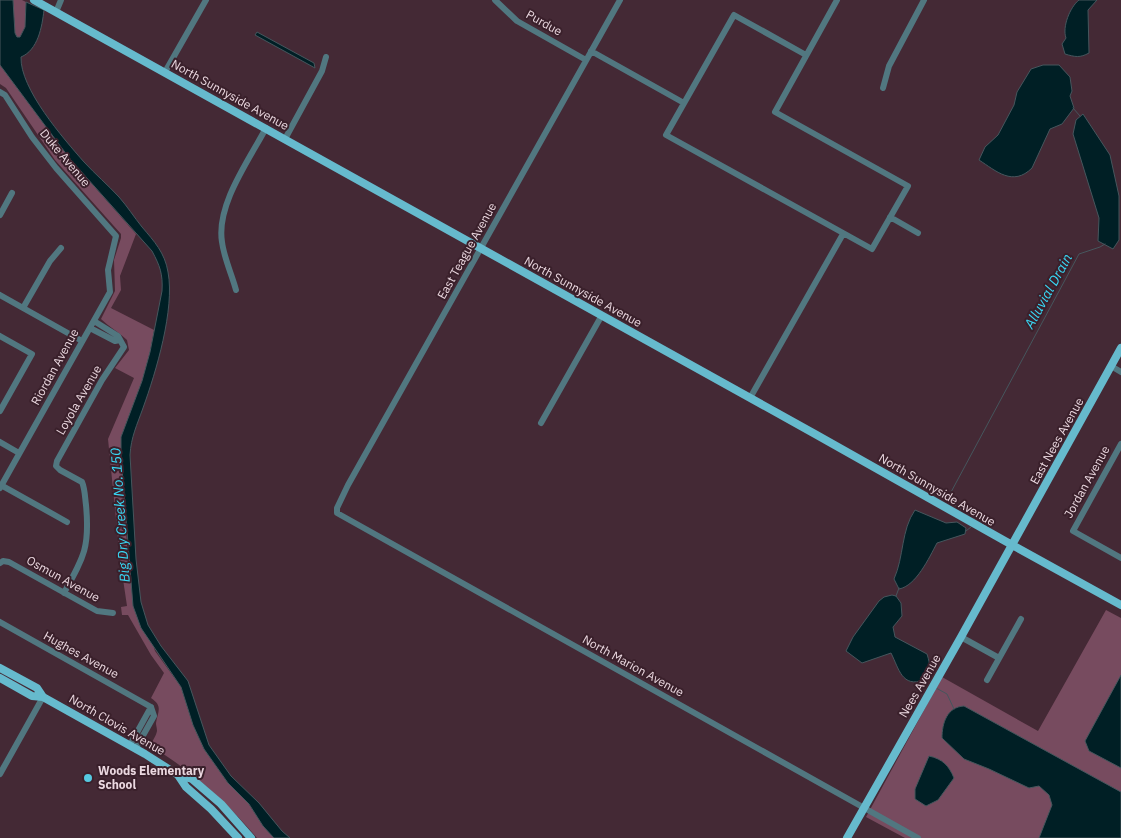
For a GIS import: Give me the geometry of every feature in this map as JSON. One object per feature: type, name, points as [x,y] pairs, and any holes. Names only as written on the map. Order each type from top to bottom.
[{"type":"main road","name":"North Sunnyside Avenue","points":[[37,2],[1121,605]]},
{"type":"main road","name":"East Nees Avenue","points":[[1012,545],[1121,348]]},
{"type":"main road","name":"Nees Avenue","points":[[847,838],[1012,545]]},
{"type":"main road","name":"North Clovis Avenue","points":[[0,668],[37,688],[43,697]]},
{"type":"main road","name":"North Clovis Avenue","points":[[0,678],[32,696],[43,697],[133,747],[178,775],[192,779],[233,817],[251,838]]},
{"type":"main road","name":"North Clovis Avenue","points":[[178,775],[186,787],[211,808],[238,838]]},
{"type":"street","points":[[56,12],[61,0]]},
{"type":"street","points":[[165,72],[206,0]]},
{"type":"street","name":"Purdue","points":[[495,0],[517,21],[586,60]]},
{"type":"street","name":"East Teague Avenue","points":[[337,513],[337,508],[348,485],[620,0]]},
{"type":"street","points":[[806,55],[734,15],[666,135],[872,249],[908,186],[775,112],[837,0]]},
{"type":"street","points":[[883,88],[889,66],[924,0]]},
{"type":"street","points":[[591,51],[684,103]]},
{"type":"street","points":[[285,139],[322,71],[326,57]]},
{"type":"street","name":"Duke Avenue","points":[[0,92],[5,96],[56,168],[116,236],[108,270],[110,292]]},
{"type":"street","points":[[236,290],[222,242],[222,219],[226,202],[266,128]]},
{"type":"street","points":[[0,215],[12,193]]},
{"type":"street","points":[[890,217],[918,233]]},
{"type":"street","points":[[750,398],[843,234]]},
{"type":"street","points":[[23,308],[50,261],[61,248]]},
{"type":"street","name":"Riordan Avenue","points":[[1,486],[110,292]]},
{"type":"street","points":[[0,295],[82,341]]},
{"type":"street","points":[[541,423],[602,316]]},
{"type":"street","points":[[90,328],[108,334],[107,328],[94,321]]},
{"type":"street","name":"Loyola Avenue","points":[[64,593],[80,564],[87,539],[88,525],[82,482],[56,466],[102,380],[124,347],[120,340],[115,341],[108,334]]},
{"type":"street","points":[[0,336],[32,354],[0,411]]},
{"type":"street","points":[[1111,366],[1121,372]]},
{"type":"street","points":[[0,442],[19,453]]},
{"type":"street","name":"Jordan Avenue","points":[[1121,444],[1073,531],[1121,558]]},
{"type":"street","points":[[1,486],[67,522]]},
{"type":"street","name":"North Marion Avenue","points":[[337,513],[918,838]]},
{"type":"street","name":"Osmun Avenue","points":[[2,562],[9,562],[97,611],[113,613]]},
{"type":"street","points":[[987,680],[1021,619]]},
{"type":"street","name":"Hughes Avenue","points":[[0,622],[151,707],[154,716],[133,747]]},
{"type":"street","points":[[961,637],[999,658]]},
{"type":"street","points":[[0,774],[43,697]]},
{"type":"shaded area","points":[[13,0],[26,2],[25,27],[20,37],[16,37],[15,33]]},
{"type":"shaded area","points":[[0,65],[70,159],[136,234],[120,276],[121,290],[111,308],[154,330],[142,381],[121,437],[128,560],[155,651],[181,687],[193,725],[204,749],[228,783],[249,804],[263,826],[274,838],[257,838],[233,811],[208,788],[181,766],[151,746],[157,731],[156,723],[159,709],[151,698],[164,673],[151,655],[128,615],[122,615],[121,607],[127,606],[120,559],[108,439],[134,378],[115,368],[129,350],[127,340],[101,319],[115,291],[114,260],[121,234],[55,160],[6,88],[0,84]]},
{"type":"shaded area","points":[[1106,610],[1121,618],[1121,838],[905,838],[866,817],[942,677],[1038,731]]},
{"type":"water","points":[[0,0],[13,0],[15,33],[17,37],[20,37],[25,27],[26,2],[44,10],[35,44],[27,54],[21,57],[27,84],[44,113],[65,140],[122,200],[155,242],[167,265],[169,304],[167,322],[148,393],[133,437],[130,455],[136,559],[141,602],[148,625],[161,646],[188,681],[209,745],[231,776],[259,803],[290,838],[274,838],[263,826],[249,804],[228,783],[204,749],[193,725],[181,687],[141,628],[133,606],[121,437],[142,381],[150,352],[162,291],[161,275],[152,251],[70,159],[0,65]]},
{"type":"water","points":[[1079,0],[1097,0],[1088,10],[1089,53],[1083,56],[1072,56],[1065,54],[1062,44],[1066,38],[1065,28],[1068,18]]},
{"type":"water","points":[[257,32],[314,63],[315,68],[255,35]]},
{"type":"water","points":[[1043,65],[1059,65],[1070,77],[1072,91],[1070,96],[1074,108],[1062,124],[1050,129],[1032,168],[1025,174],[1011,177],[992,169],[979,160],[985,147],[998,135],[1014,105],[1017,92],[1031,69]]},
{"type":"water","points":[[1083,114],[1110,155],[1119,196],[1119,240],[1113,249],[1098,241],[1099,218],[1073,134],[1076,120]]},
{"type":"water","points":[[915,510],[946,523],[957,522],[966,528],[965,534],[937,543],[916,577],[911,583],[899,589],[894,579],[900,562],[907,526]]},
{"type":"water","points":[[896,596],[901,603],[902,616],[893,627],[895,637],[927,654],[929,667],[924,680],[911,681],[902,676],[891,653],[862,663],[846,651],[853,637],[879,601],[884,597]]},
{"type":"water","points":[[1121,675],[1121,768],[1089,751],[1085,741]]},
{"type":"water","points":[[964,706],[1121,792],[1121,838],[1039,838],[1052,805],[1049,795],[1039,786],[1029,788],[964,759],[942,738],[944,722],[947,717],[953,709]]},
{"type":"water","points":[[929,756],[945,764],[954,778],[938,800],[926,806],[915,799],[915,789]]},
{"type":"waterway","name":"Alluvial Drain","points":[[1073,108],[1080,116]]},
{"type":"waterway","name":"Alluvial Drain","points":[[975,519],[975,516],[953,504],[950,500],[950,494],[1079,254],[1105,244]]},
{"type":"waterway","name":"Alluvial Drain","points":[[966,531],[971,527]]},
{"type":"waterway","name":"Alluvial Drain","points":[[896,596],[899,588]]},
{"type":"waterway","name":"Alluvial Drain","points":[[936,688],[947,694],[954,709]]},
{"type":"place","name":"Woods Elementary School","points":[[88,778]]},
{"type":"water label","name":"Big Dry Creek No. 150","points":[[120,515]]}]
